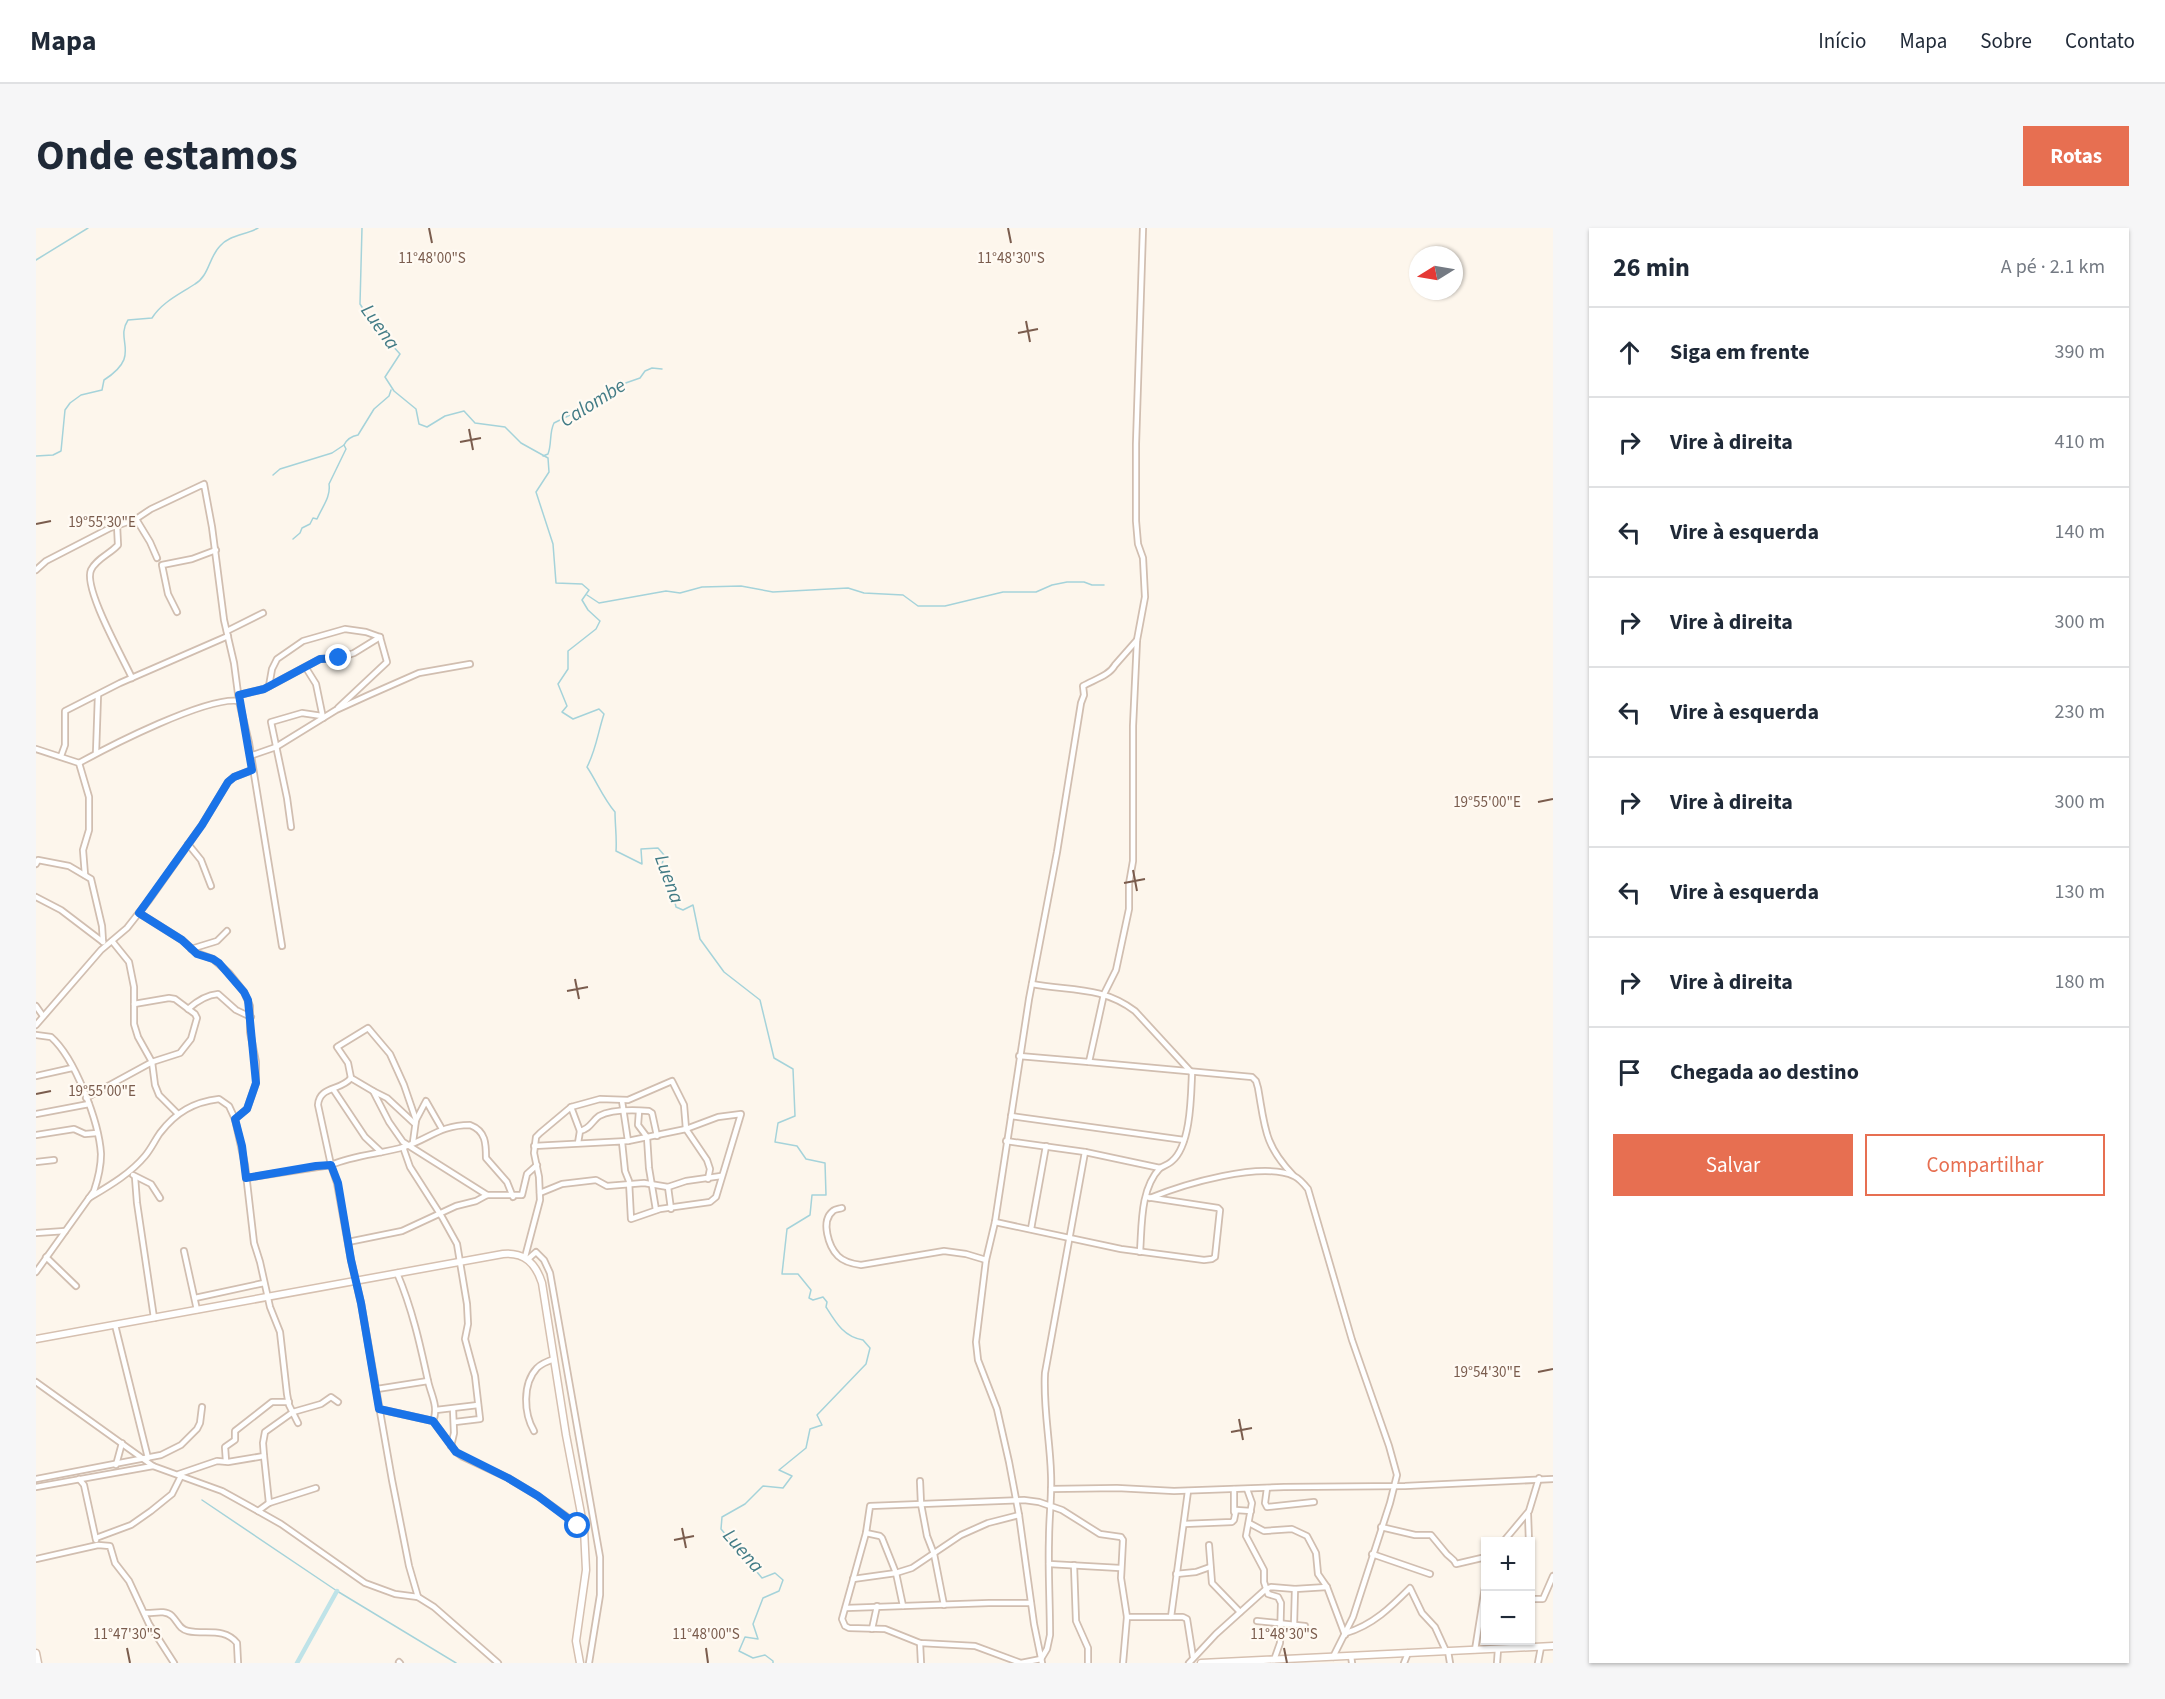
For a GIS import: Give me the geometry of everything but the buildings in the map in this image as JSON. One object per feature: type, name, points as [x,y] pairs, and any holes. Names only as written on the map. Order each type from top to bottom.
[{"type":"main road","points":[[36,1339],[510,1253],[527,1258],[535,1266],[542,1283],[584,1529],[586,1570],[576,1641],[580,1663]]},
{"type":"main road","points":[[1201,1663],[1333,1657],[1352,1660],[1408,1653],[1498,1649],[1522,1645]]},
{"type":"main road","points":[[1532,1645],[1553,1646]]},
{"type":"street","points":[[1089,1062],[1104,994],[1116,970],[1129,909],[1129,884],[1133,861],[1133,726],[1137,640],[1145,597],[1143,558],[1138,544],[1136,521],[1136,444],[1143,228]]},
{"type":"street","points":[[36,570],[46,561],[117,525],[136,519],[151,509],[198,489],[204,484],[216,550],[222,611],[250,756],[282,946]]},
{"type":"street","points":[[136,519],[157,558]]},
{"type":"street","points":[[117,525],[118,545],[94,564],[89,573],[102,615],[132,678]]},
{"type":"street","points":[[177,612],[168,594],[162,565],[192,559],[216,550]]},
{"type":"street","points":[[61,756],[65,746],[65,711],[227,634],[263,613]]},
{"type":"street","points":[[269,686],[272,669],[277,659],[303,641],[345,629],[380,637]]},
{"type":"street","points":[[239,695],[269,686],[320,659],[339,658],[354,653],[380,637]]},
{"type":"street","points":[[336,710],[387,662],[380,637]]},
{"type":"street","points":[[1041,1661],[1019,1515],[999,1419],[976,1342],[986,1260],[995,1222],[1019,1056],[1057,852],[1084,695],[1083,686],[1098,680],[1113,669],[1137,640]]},
{"type":"street","points":[[250,756],[276,747],[336,710],[419,674],[470,663]]},
{"type":"street","points":[[306,668],[316,684],[323,717]]},
{"type":"street","points":[[96,753],[98,695]]},
{"type":"street","points":[[79,763],[185,713],[232,700],[239,701]]},
{"type":"street","points":[[291,827],[286,790],[271,722],[302,713],[323,717]]},
{"type":"street","points":[[36,749],[79,763]]},
{"type":"street","points":[[79,763],[89,797],[89,830],[83,850],[85,875]]},
{"type":"street","points":[[36,1025],[105,943],[112,941],[127,928],[139,913],[228,782],[252,770]]},
{"type":"street","points":[[188,844],[201,860],[211,886]]},
{"type":"street","points":[[36,864],[38,860],[58,862],[91,879],[105,943]]},
{"type":"street","points":[[36,897],[61,910],[105,943]]},
{"type":"street","points":[[36,906],[42,900]]},
{"type":"street","points":[[139,913],[182,940],[197,954],[213,959],[229,973],[244,992],[250,1006],[250,1032],[256,1062],[256,1083],[247,1109],[235,1119]]},
{"type":"street","points":[[191,949],[217,941],[227,932]]},
{"type":"street","points":[[112,941],[129,962],[134,987],[134,1024],[138,1037],[152,1062],[155,1085],[159,1095],[178,1114]]},
{"type":"street","points":[[1032,984],[1104,994],[1125,1003],[1136,1011],[1192,1073],[1191,1102],[1184,1140],[1173,1160],[1160,1168],[1149,1182],[1140,1252]]},
{"type":"street","points":[[188,1009],[197,1001],[218,994],[236,1010],[251,1017]]},
{"type":"street","points":[[36,1114],[88,1101],[152,1062],[180,1053],[188,1044],[197,1024],[195,1014],[172,998],[134,1004]]},
{"type":"street","points":[[36,1006],[43,1016]]},
{"type":"street","points":[[368,1028],[390,1054],[415,1122],[387,1098],[351,1078],[348,1063],[337,1047],[368,1028]]},
{"type":"street","points":[[36,1035],[51,1037],[57,1042],[72,1068],[94,1116],[101,1154],[96,1184],[89,1198],[36,1272]]},
{"type":"street","points":[[1019,1056],[1252,1077],[1256,1080],[1268,1142],[1278,1158],[1308,1191],[1352,1340],[1396,1471],[1382,1527],[1353,1617],[1333,1657]]},
{"type":"street","points":[[36,1076],[72,1068]]},
{"type":"street","points":[[351,1078],[346,1084],[321,1094],[318,1099],[331,1165],[338,1183],[409,1566],[418,1597]]},
{"type":"street","points":[[527,1258],[540,1193],[534,1146],[540,1133],[571,1107],[600,1099],[622,1101],[672,1081],[684,1105],[686,1129],[707,1160],[710,1169],[708,1179]]},
{"type":"street","points":[[333,1089],[365,1137],[381,1152]]},
{"type":"street","points":[[373,1091],[405,1146],[410,1167],[453,1236],[460,1262],[468,1314],[465,1339],[475,1376],[480,1419],[455,1422]]},
{"type":"street","points":[[89,1198],[128,1172],[145,1156],[161,1131],[189,1106],[219,1099],[230,1106],[242,1146],[254,1243],[267,1296],[281,1337],[289,1402],[298,1423]]},
{"type":"street","points":[[413,1142],[415,1122],[426,1101],[442,1129]]},
{"type":"street","points":[[534,1146],[625,1141],[657,1136],[686,1129],[718,1117],[741,1114],[714,1201],[656,1210],[632,1219],[628,1185],[625,1141],[622,1112],[622,1101]]},
{"type":"street","points":[[571,1107],[580,1131],[578,1143]]},
{"type":"street","points":[[639,1111],[638,1125],[648,1137],[649,1168],[656,1210]]},
{"type":"street","points":[[580,1131],[588,1128],[603,1115],[649,1111],[652,1113],[657,1136]]},
{"type":"street","points":[[1011,1116],[1184,1140]]},
{"type":"street","points":[[246,1178],[331,1165],[343,1160],[405,1146],[442,1129],[460,1125],[474,1126],[484,1136],[486,1158],[507,1182],[513,1197]]},
{"type":"street","points":[[36,1135],[74,1130],[85,1134],[97,1133]]},
{"type":"street","points":[[1006,1141],[1085,1152],[1160,1168]]},
{"type":"street","points":[[405,1146],[487,1195],[513,1197],[522,1195],[527,1174],[537,1165]]},
{"type":"street","points":[[1031,1229],[1046,1146]]},
{"type":"street","points":[[1041,1661],[1050,1635],[1049,1506],[1051,1489],[1044,1398],[1045,1373],[1085,1152]]},
{"type":"street","points":[[36,1162],[54,1160]]},
{"type":"street","points":[[1148,1198],[1240,1173],[1274,1171],[1295,1176]]},
{"type":"street","points":[[128,1172],[151,1184],[160,1198]]},
{"type":"street","points":[[540,1193],[562,1184],[596,1180],[608,1186],[653,1184],[668,1187],[686,1181],[721,1176]]},
{"type":"street","points":[[135,1177],[154,1318]]},
{"type":"street","points":[[668,1187],[671,1209]]},
{"type":"street","points":[[348,1242],[402,1231],[456,1206],[476,1201],[487,1195]]},
{"type":"street","points":[[995,1222],[1140,1252],[1204,1260],[1212,1260],[1215,1257],[1220,1210],[1218,1208],[1148,1198]]},
{"type":"street","points":[[842,1208],[833,1211],[826,1221],[827,1231],[831,1245],[839,1257],[852,1264],[944,1251],[986,1260]]},
{"type":"street","points":[[36,1233],[65,1231]]},
{"type":"street","points":[[184,1251],[197,1310]]},
{"type":"street","points":[[527,1258],[536,1252],[544,1260],[550,1273],[600,1557],[600,1595],[589,1663]]},
{"type":"street","points":[[46,1257],[76,1286]]},
{"type":"street","points":[[397,1273],[418,1334],[436,1410],[433,1421]]},
{"type":"street","points":[[195,1298],[264,1283]]},
{"type":"street","points":[[115,1325],[144,1435],[146,1458]]},
{"type":"street","points":[[534,1431],[528,1420],[526,1407],[528,1383],[538,1366],[554,1359]]},
{"type":"street","points":[[377,1389],[428,1381]]},
{"type":"street","points":[[36,1382],[146,1458],[153,1466],[222,1491],[281,1524],[365,1583],[395,1594],[418,1597],[434,1606],[498,1663]]},
{"type":"street","points":[[269,1503],[263,1443],[265,1432],[293,1412],[321,1404],[331,1397],[339,1402]]},
{"type":"street","points":[[226,1461],[225,1447],[235,1440],[235,1431],[272,1402],[289,1402]]},
{"type":"street","points":[[436,1410],[478,1405]]},
{"type":"street","points":[[36,1479],[116,1465],[171,1451],[188,1438],[200,1423],[202,1407]]},
{"type":"street","points":[[379,1409],[433,1421],[451,1446],[463,1457],[508,1478],[584,1529]]},
{"type":"street","points":[[451,1446],[455,1422],[453,1409]]},
{"type":"street","points":[[118,1473],[116,1465],[122,1443]]},
{"type":"street","points":[[96,1538],[138,1521],[172,1494],[179,1475],[208,1463],[264,1456]]},
{"type":"street","points":[[36,1487],[153,1466]]},
{"type":"street","points":[[74,1473],[84,1485],[98,1545]]},
{"type":"street","points":[[1507,1537],[1528,1513],[1539,1478]]},
{"type":"street","points":[[1051,1489],[1116,1488],[1188,1491],[1553,1479]]},
{"type":"street","points":[[920,1481],[921,1504],[927,1536],[934,1554],[944,1605]]},
{"type":"street","points":[[258,1511],[269,1503],[316,1488]]},
{"type":"street","points":[[1267,1488],[1265,1503],[1267,1507],[1314,1502]]},
{"type":"street","points":[[1184,1524],[1232,1522],[1234,1520],[1234,1489]]},
{"type":"street","points":[[1247,1489],[1252,1503],[1246,1536],[1264,1570],[1269,1595],[1280,1599],[1280,1643],[1274,1660]]},
{"type":"street","points":[[1171,1617],[1188,1491]]},
{"type":"street","points":[[1041,1661],[1021,1663],[975,1646],[920,1643],[885,1629],[845,1626],[842,1619],[866,1533],[870,1506],[1039,1502],[1062,1510],[1100,1534],[1121,1537],[1123,1540],[1120,1568],[1127,1617],[1123,1663]]},
{"type":"street","points":[[1234,1512],[1251,1510]]},
{"type":"street","points":[[1528,1513],[1529,1537]]},
{"type":"street","points":[[853,1579],[896,1573],[919,1565],[946,1543],[961,1535],[988,1523],[1019,1515]]},
{"type":"street","points":[[1249,1523],[1264,1532],[1292,1529],[1305,1533],[1316,1553],[1318,1574],[1327,1587],[1345,1634]]},
{"type":"street","points":[[1382,1527],[1415,1535],[1431,1534],[1446,1554],[1454,1558],[1456,1564],[1481,1558]]},
{"type":"street","points":[[866,1533],[880,1536],[896,1573],[903,1606]]},
{"type":"street","points":[[36,1559],[98,1545],[110,1546],[115,1563],[129,1581],[165,1652],[174,1663]]},
{"type":"street","points":[[1209,1545],[1214,1587],[1240,1612]]},
{"type":"street","points":[[1372,1554],[1430,1574]]},
{"type":"street","points":[[1049,1564],[1120,1568]]},
{"type":"street","points":[[1074,1564],[1076,1621],[1088,1648],[1088,1663]]},
{"type":"street","points":[[1176,1574],[1196,1572],[1210,1567]]},
{"type":"street","points":[[1535,1599],[1543,1598],[1553,1576]]},
{"type":"street","points":[[1189,1663],[1266,1589],[1327,1587]]},
{"type":"street","points":[[1345,1634],[1381,1616],[1410,1588],[1422,1613],[1435,1627],[1447,1651],[1450,1663]]},
{"type":"street","points":[[1294,1625],[1295,1589]]},
{"type":"street","points":[[1475,1650],[1484,1591]]},
{"type":"street","points":[[846,1608],[989,1603],[1031,1604]]},
{"type":"street","points":[[872,1629],[877,1606]]},
{"type":"street","points":[[145,1613],[168,1614],[185,1631],[228,1635],[237,1642],[238,1663]]},
{"type":"street","points":[[1127,1617],[1187,1618],[1192,1658]]},
{"type":"street","points":[[1257,1621],[1305,1626]]},
{"type":"street","points":[[920,1643],[921,1663]]},
{"type":"street","points":[[1538,1663],[1541,1647]]},
{"type":"street","points":[[1497,1663],[1498,1649]]},
{"type":"street","points":[[1404,1663],[1408,1653]]},
{"type":"waterway","points":[[36,260],[88,228]]},
{"type":"waterway","points":[[36,456],[53,455],[61,451],[65,410],[81,395],[102,390],[104,380],[122,363],[125,356],[124,335],[128,320],[152,318],[166,303],[200,281],[216,250],[224,242],[258,228]]},
{"type":"waterway","name":"Luena","points":[[362,228],[360,304],[373,324],[400,354],[385,377],[394,391],[416,409],[419,424],[427,427],[445,416],[464,411],[475,423],[505,427],[521,443],[548,458],[549,472],[536,492],[553,544],[556,583],[582,584],[589,590],[582,600],[588,610],[600,621],[596,629],[568,651],[568,669],[558,684],[567,706],[562,712],[573,719],[599,709],[604,714],[595,748],[587,767],[615,812],[616,851],[642,864],[641,849],[658,848],[664,855],[662,865],[667,867],[676,907],[683,910],[693,905],[700,939],[724,972],[760,1000],[774,1058],[793,1069],[795,1116],[778,1123],[775,1142],[797,1146],[806,1159],[825,1163],[826,1195],[812,1195],[810,1215],[787,1229],[782,1274],[798,1274],[811,1290],[809,1298],[813,1300],[823,1297],[827,1302],[826,1307],[841,1328],[851,1336],[863,1340],[870,1348],[866,1364],[817,1415],[822,1425],[810,1429],[806,1448],[779,1470],[792,1476],[783,1488],[763,1486],[745,1504],[722,1517],[721,1529],[762,1578],[775,1573],[783,1580],[779,1591],[763,1598],[753,1624],[758,1639],[745,1637],[739,1651],[753,1658],[765,1655],[773,1663]]},
{"type":"waterway","name":"Calombe","points":[[543,456],[548,454],[554,423],[586,407],[617,386],[640,378],[645,371],[652,368],[662,369]]},
{"type":"waterway","points":[[293,539],[302,528],[310,524],[313,518],[317,519],[327,498],[329,484],[346,449],[345,443],[358,435],[374,409],[389,396],[391,390]]},
{"type":"waterway","points":[[273,475],[280,469],[332,453],[344,445]]},
{"type":"waterway","points":[[587,595],[599,603],[666,591],[680,593],[702,587],[741,586],[773,592],[848,588],[864,593],[903,595],[918,606],[945,606],[1003,592],[1036,592],[1067,582],[1104,585]]},
{"type":"waterway","points":[[202,1500],[337,1591],[456,1663]]},
{"type":"waterway","points":[[297,1663],[337,1591]]},
{"type":"route","points":[[339,658],[320,659],[264,689],[239,695],[252,770],[228,782],[202,825],[139,913],[182,940],[197,954],[219,963],[248,1000],[257,1077],[250,1104],[235,1119],[242,1146],[246,1178],[331,1165],[338,1183],[379,1409],[433,1421],[456,1452],[538,1496],[578,1526]]}]
